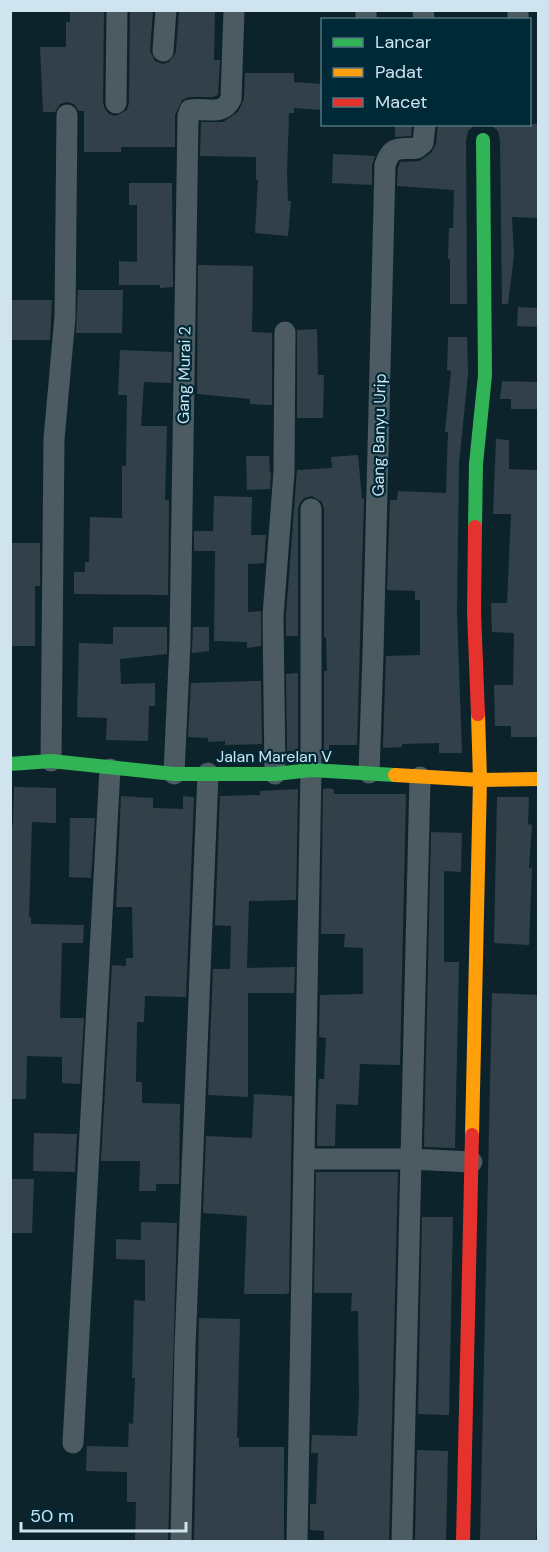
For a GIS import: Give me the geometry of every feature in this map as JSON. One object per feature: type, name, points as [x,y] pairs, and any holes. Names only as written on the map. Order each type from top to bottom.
[{"type":"street","points":[[116,103],[117,10]]},
{"type":"street","points":[[163,51],[166,10]]},
{"type":"street","name":"Gang Murai 2","points":[[174,774],[180,630],[188,116],[190,110],[195,109],[220,110],[227,106],[231,99],[234,10]]},
{"type":"street","points":[[51,761],[54,439],[65,317],[67,115]]},
{"type":"street","name":"Gang Banyu Urip","points":[[369,773],[374,654],[385,165],[392,150],[417,148],[423,142],[425,126]]},
{"type":"street","points":[[463,1542],[480,780],[474,612],[476,464],[485,375],[483,140]]},
{"type":"street","points":[[274,774],[273,616],[284,472],[285,332]]},
{"type":"street","points":[[297,1542],[311,770],[311,509]]},
{"type":"street","name":"Jalan Marelan V","points":[[10,764],[51,761],[174,774],[274,774],[311,770],[480,780],[538,779]]},
{"type":"street","points":[[73,1443],[110,769]]},
{"type":"street","points":[[181,1542],[185,1347],[208,773]]},
{"type":"street","points":[[402,1542],[420,777]]},
{"type":"street","points":[[305,1159],[411,1159],[472,1162]]},
{"type":"building","points":[[70,10],[104,10],[103,103],[109,114],[116,116],[127,110],[129,103],[130,10],[153,10],[150,51],[155,61],[163,64],[169,62],[176,52],[179,10],[215,10],[214,60],[220,60],[218,95],[189,97],[182,100],[175,115],[175,147],[121,147],[121,152],[84,152],[84,111],[79,111],[74,104],[67,102],[60,104],[55,112],[43,112],[40,47],[66,47],[66,22],[70,22]]},
{"type":"building","points":[[245,73],[294,73],[294,82],[321,84],[321,110],[294,108],[294,113],[289,113],[287,175],[288,201],[291,201],[288,236],[255,233],[258,180],[256,180],[256,157],[200,156],[201,122],[223,122],[238,112],[244,99]]},
{"type":"building","points":[[538,124],[538,218],[512,217],[514,255],[508,304],[502,304],[498,131],[492,126]]},
{"type":"building","points":[[395,126],[412,126],[411,136],[395,137]]},
{"type":"building","points":[[438,126],[474,126],[468,131],[466,140],[467,304],[450,304],[449,228],[453,228],[454,190],[397,186],[400,162],[419,161],[431,153],[436,144]]},
{"type":"building","points":[[333,154],[375,156],[372,165],[372,185],[332,183]]},
{"type":"building","points":[[129,183],[172,183],[173,287],[119,285],[119,261],[137,262],[137,205],[129,205]]},
{"type":"building","points":[[198,265],[253,266],[252,332],[272,333],[272,405],[250,404],[250,399],[197,394]]},
{"type":"building","points":[[78,290],[123,290],[122,333],[76,333]]},
{"type":"building","points":[[12,300],[52,300],[50,340],[12,340]]},
{"type":"building","points":[[518,307],[538,308],[538,327],[517,326]]},
{"type":"building","points":[[317,329],[318,375],[324,375],[323,418],[297,418],[297,330]]},
{"type":"building","points":[[448,337],[467,337],[468,374],[459,464],[457,612],[462,753],[439,753],[439,743],[402,744],[402,747],[383,748],[386,656],[420,655],[420,600],[415,600],[415,591],[387,590],[390,500],[397,500],[398,491],[446,493],[448,432],[445,432],[451,371],[447,370]]},
{"type":"building","points":[[120,350],[172,352],[171,383],[144,382],[141,426],[167,426],[165,500],[169,500],[168,595],[74,594],[74,572],[85,572],[85,562],[89,562],[90,517],[122,518],[122,466],[126,466],[127,395],[118,395]]},
{"type":"building","points":[[502,381],[538,382],[538,409],[511,409],[511,399],[500,399]]},
{"type":"building","points":[[496,439],[509,440],[509,469],[538,470],[538,737],[511,737],[511,726],[495,726],[494,685],[513,685],[514,633],[492,632],[491,603],[507,603],[511,514],[493,514]]},
{"type":"building","points":[[358,455],[362,499],[364,499],[357,745],[329,745],[329,750],[324,750],[324,671],[327,671],[326,637],[324,637],[324,509],[322,502],[312,496],[304,498],[298,509],[298,636],[286,636],[297,470],[332,468],[331,457]]},
{"type":"building","points":[[246,456],[269,456],[270,489],[247,490]]},
{"type":"building","points":[[214,496],[252,497],[251,535],[266,535],[264,563],[248,564],[248,612],[261,611],[261,646],[247,648],[247,642],[214,641],[215,551],[194,551],[194,531],[213,531]]},
{"type":"building","points":[[10,543],[40,543],[40,586],[35,586],[35,646],[10,646]]},
{"type":"building","points":[[113,627],[167,627],[167,654],[120,659],[121,684],[155,683],[155,706],[149,706],[148,741],[106,740],[107,718],[77,717],[79,643],[113,644]]},
{"type":"building","points":[[193,627],[209,627],[209,651],[192,653]]},
{"type":"building","points":[[298,673],[298,751],[287,751],[286,674]]},
{"type":"building","points":[[261,681],[262,744],[225,745],[225,741],[208,742],[208,738],[188,737],[191,683]]},
{"type":"building","points":[[14,787],[56,788],[56,823],[32,822],[29,917],[31,917],[31,924],[84,925],[83,943],[62,943],[60,1018],[84,1018],[80,1084],[62,1083],[62,1057],[27,1056],[26,1099],[10,1099],[10,825],[13,825]]},
{"type":"building","points":[[298,789],[296,900],[249,901],[247,968],[295,967],[294,993],[248,993],[248,1097],[208,1095],[213,969],[230,969],[231,926],[215,925],[220,796],[260,795],[260,791]]},
{"type":"building","points":[[323,789],[334,790],[334,794],[406,794],[400,1065],[360,1064],[358,1105],[336,1104],[335,1146],[317,1146],[319,1079],[324,1079],[326,1038],[319,1037],[320,995],[363,994],[363,948],[344,947],[345,934],[321,934]]},
{"type":"building","points":[[121,796],[153,798],[153,808],[183,809],[183,796],[194,797],[186,997],[145,996],[144,1022],[137,1022],[136,1082],[142,1082],[142,1103],[180,1104],[179,1184],[156,1184],[156,1191],[139,1191],[140,1161],[101,1161],[112,965],[126,966],[126,958],[133,958],[132,907],[116,907]]},
{"type":"building","points":[[497,797],[529,797],[528,824],[532,825],[529,868],[532,868],[529,945],[494,943]]},
{"type":"building","points":[[70,818],[95,818],[91,878],[69,877]]},
{"type":"building","points":[[431,832],[462,833],[461,872],[444,871],[444,962],[459,962],[455,1148],[424,1147]]},
{"type":"building","points":[[492,993],[538,995],[538,1503],[536,1542],[480,1542]]},
{"type":"building","points":[[254,1094],[292,1096],[289,1293],[285,1294],[244,1294],[247,1216],[203,1213],[206,1136],[252,1138]]},
{"type":"building","points":[[34,1133],[77,1134],[75,1172],[33,1171]]},
{"type":"building","points":[[316,1172],[398,1172],[389,1542],[324,1542],[324,1531],[310,1530],[310,1504],[316,1504],[318,1453],[311,1453],[312,1435],[357,1436],[359,1401],[358,1311],[351,1311],[352,1293],[314,1293]]},
{"type":"building","points":[[10,1179],[34,1179],[32,1233],[10,1233]]},
{"type":"building","points":[[422,1217],[453,1217],[449,1415],[418,1414]]},
{"type":"building","points":[[141,1222],[177,1223],[168,1542],[135,1542],[136,1502],[127,1502],[127,1472],[86,1471],[87,1446],[128,1447],[129,1423],[133,1424],[135,1378],[132,1378],[134,1300],[145,1301],[145,1260],[116,1259],[116,1239],[141,1240]]},
{"type":"building","points":[[199,1318],[240,1319],[237,1438],[239,1438],[239,1447],[284,1447],[284,1542],[194,1542]]},
{"type":"building","points":[[417,1450],[448,1451],[446,1542],[415,1542]]},
{"type":"traffic: fast","points":[[475,527],[476,464],[485,375],[483,140]]},
{"type":"traffic: fast","points":[[10,764],[51,761],[174,774],[275,774],[311,770],[395,775]]},
{"type":"traffic: slow","points":[[472,1135],[480,780],[478,714]]},
{"type":"traffic: slow","points":[[395,775],[480,780],[538,779]]},
{"type":"traffic: jam","points":[[475,527],[474,612],[478,714]]},
{"type":"traffic: jam","points":[[463,1542],[472,1135]]}]
